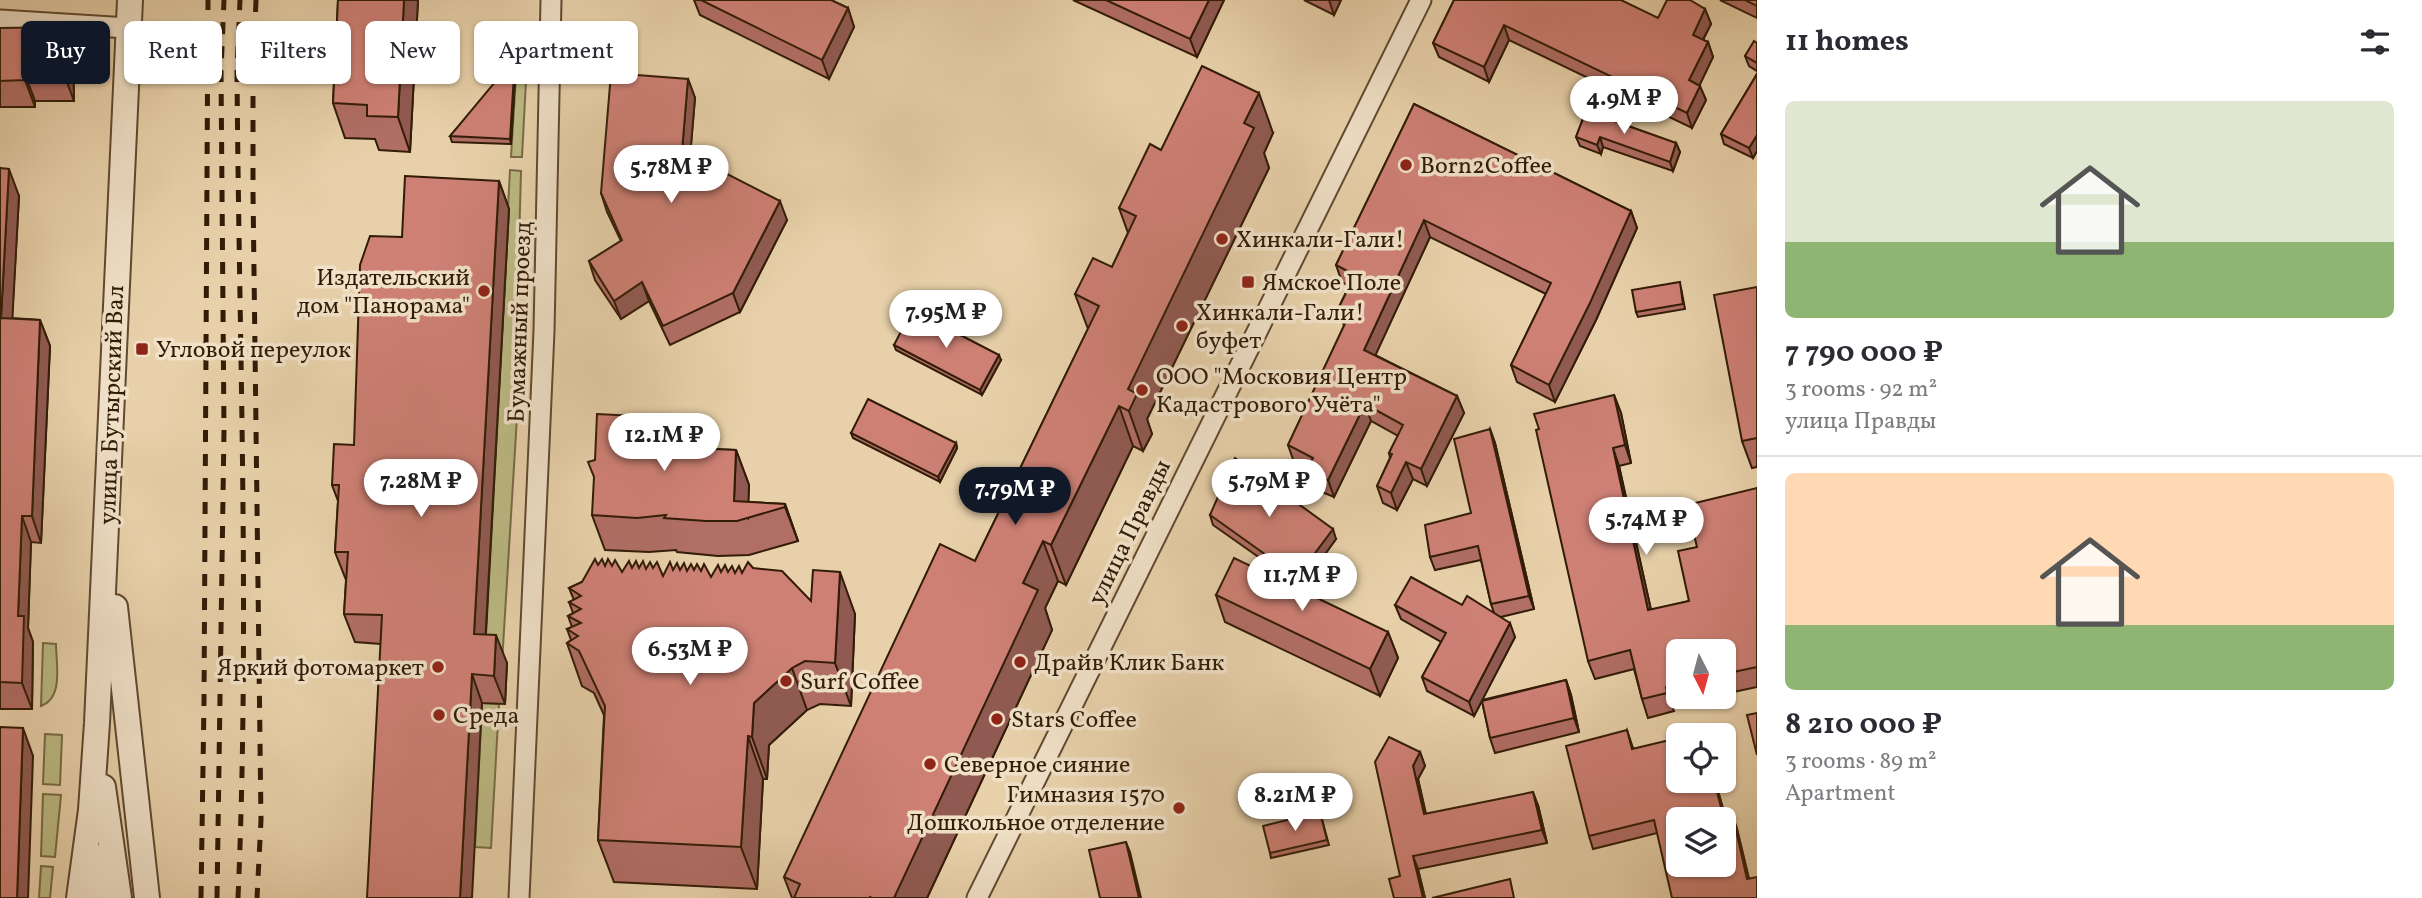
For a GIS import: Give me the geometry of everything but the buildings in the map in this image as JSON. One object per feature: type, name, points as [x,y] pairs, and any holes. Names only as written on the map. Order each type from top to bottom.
[{"type":"street","name":"улица Бутырский Вал","points":[[128,21],[130,0]]},
{"type":"street","name":"Бумажный проезд","points":[[519,898],[544,317],[551,0]]},
{"type":"street","name":"улица Правды","points":[[977,898],[1421,0]]},
{"type":"street","points":[[0,20],[124,28]]},
{"type":"street","name":"улица Бутырский Вал","points":[[91,810],[125,84]]},
{"type":"street","points":[[105,508],[148,898]]},
{"type":"street","points":[[97,723],[103,793],[119,898]]},
{"type":"street","points":[[79,898],[91,810]]},
{"type":"street","points":[[91,810],[97,898]]},
{"type":"shaded area","points":[[516,84],[526,84],[522,157],[511,157]]},
{"type":"shaded area","points":[[510,170],[521,171],[515,391],[517,417],[502,663],[484,662]]},
{"type":"shaded area","points":[[43,643],[56,644],[57,679],[53,696],[41,706]]},
{"type":"shaded area","points":[[482,703],[499,704],[491,848],[475,847]]},
{"type":"shaded area","points":[[45,734],[62,735],[60,785],[43,784]]},
{"type":"shaded area","points":[[43,794],[61,795],[55,857],[41,856]]},
{"type":"shaded area","points":[[41,866],[53,867],[50,898],[39,898]]},
{"type":"railway","points":[[201,898],[208,0]]},
{"type":"railway","points":[[217,898],[224,430],[221,71],[224,0]]},
{"type":"railway","points":[[238,898],[243,691],[237,71],[240,0]]},
{"type":"railway","points":[[256,0],[253,192],[261,820],[257,898]]},
{"type":"place","name":"Born2Coffee","points":[[1406,165]]},
{"type":"place","name":"Хинкали-Гали!","points":[[1222,239]]},
{"type":"place","name":"Ямское Поле","points":[[1248,282]]},
{"type":"place","name":"Издательский дом \"Панорама\"","points":[[484,291]]},
{"type":"place","name":"Хинкали-Гали! буфет","points":[[1182,326]]},
{"type":"place","name":"Угловой переулок","points":[[142,349]]},
{"type":"place","name":"ООО \"Московия Центр Кадастрового Учёта\"","points":[[1142,390]]},
{"type":"place","name":"Драйв Клик Банк","points":[[1020,662]]},
{"type":"place","name":"Яркий фотомаркет","points":[[438,667]]},
{"type":"place","name":"Surf Coffee","points":[[786,681]]},
{"type":"place","name":"Среда","points":[[439,715]]},
{"type":"place","name":"Stars Coffee","points":[[997,719]]},
{"type":"place","name":"Северное сияние","points":[[930,764]]},
{"type":"place","name":"Гимназия 1570 Дошкольное отделение","points":[[1179,808]]}]
